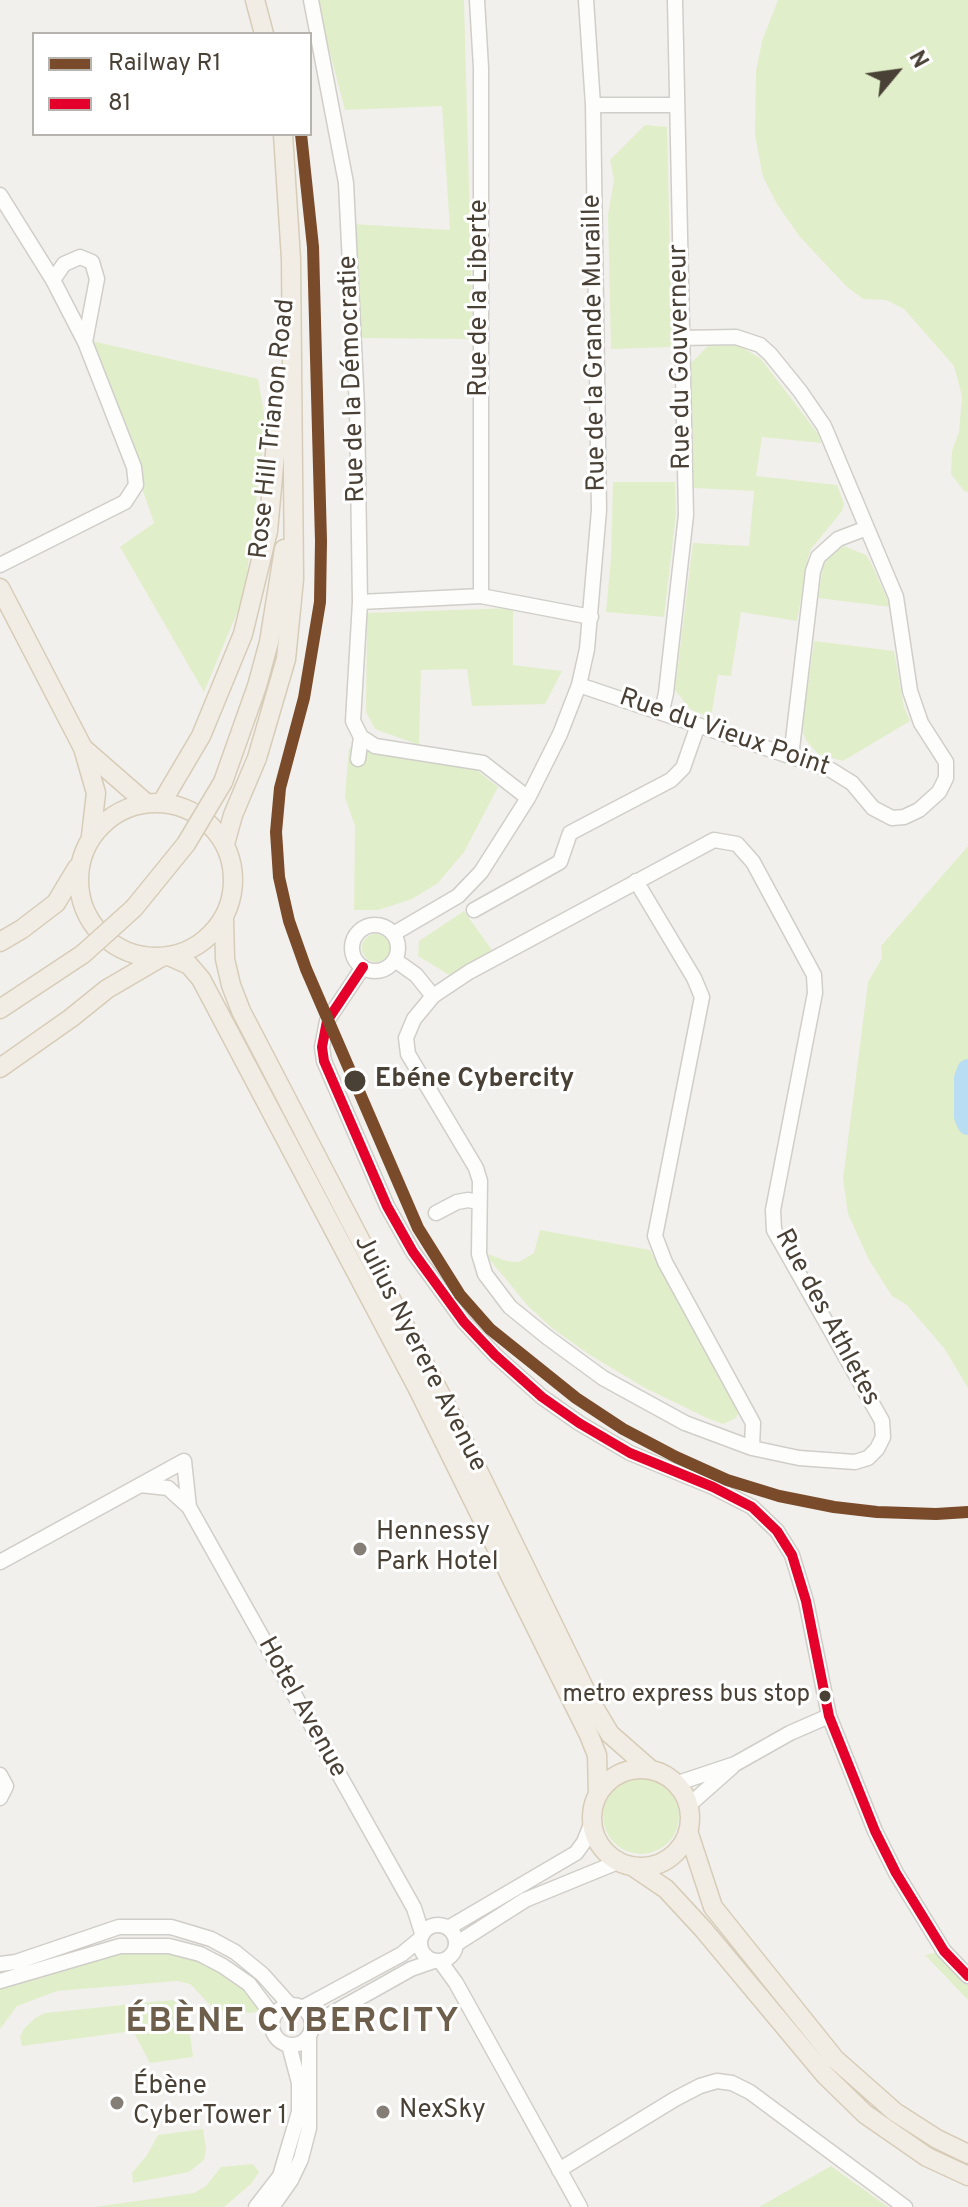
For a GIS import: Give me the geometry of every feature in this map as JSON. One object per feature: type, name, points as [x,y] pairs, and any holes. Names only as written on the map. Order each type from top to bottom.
[{"type":"main road","points":[[255,0],[263,32]]},
{"type":"main road","name":"Rose Hill Trianon Road","points":[[283,136],[291,275],[294,447]]},
{"type":"main road","name":"Rose Hill Trianon Road","points":[[154,802],[201,736],[243,634],[268,531],[291,275]]},
{"type":"main road","points":[[0,1009],[83,954],[134,908],[186,844],[223,782],[269,642],[282,565],[294,447]]},
{"type":"main road","points":[[225,844],[233,815],[257,758],[286,659],[294,579],[294,447]]},
{"type":"main road","name":"Julius Nyerere Avenue","points":[[0,588],[4,608],[83,748],[96,793],[90,838],[80,863],[79,887],[85,910],[97,930],[115,946],[137,956],[165,958],[189,965],[201,979],[417,1387],[589,1735],[597,1755],[598,1794]]},
{"type":"main road","name":"Julius Nyerere Avenue","points":[[83,748],[154,802]]},
{"type":"main road","name":"Julius Nyerere Avenue","points":[[90,838],[105,821],[124,809],[154,802],[187,809],[209,823],[225,844],[234,873],[234,889],[224,919],[225,959],[241,1011],[445,1403],[597,1713],[620,1745],[651,1770]]},
{"type":"main road","points":[[0,942],[56,903],[80,863]]},
{"type":"main road","points":[[0,1068],[107,989],[165,958],[192,950],[210,937],[224,919]]},
{"type":"main road","points":[[968,2154],[926,2133],[895,2112],[835,2059],[713,1907],[688,1831],[688,1806],[675,1784],[651,1770],[621,1773],[608,1782],[598,1794],[592,1822],[596,1838],[605,1852],[666,1889],[825,2075],[865,2114],[927,2157],[968,2176]]},
{"type":"main road","points":[[625,1864],[646,1867],[661,1863],[673,1855],[688,1831]]},
{"type":"street","name":"Rue de la Démocratie","points":[[311,0],[346,183],[357,407],[360,602],[353,721],[361,737],[358,759]]},
{"type":"street","name":"Rue de la Liberte","points":[[477,0],[481,68],[481,596]]},
{"type":"street","name":"Rue de la Grande Muraille","points":[[393,934],[458,896],[481,872],[528,798],[560,734],[579,685],[591,617],[599,510],[593,105],[586,0]]},
{"type":"street","name":"Rue du Gouverneur","points":[[662,711],[686,515],[675,0]]},
{"type":"street","points":[[593,105],[676,105]]},
{"type":"street","points":[[0,195],[53,280],[85,342],[134,467],[136,485],[125,502],[0,565]]},
{"type":"street","points":[[53,280],[64,264],[80,257],[92,262],[97,279],[85,342]]},
{"type":"street","name":"Rue du Vieux Point","points":[[579,685],[841,774],[873,808],[892,818],[904,817],[919,810],[939,792],[946,778],[942,754],[921,723],[914,706],[896,597],[824,426],[760,345],[736,337],[680,338]]},
{"type":"street","points":[[791,757],[813,571],[818,557],[838,539],[867,528]]},
{"type":"street","points":[[360,602],[481,596],[591,617]]},
{"type":"street","points":[[474,910],[560,862],[570,833],[671,780],[683,768],[698,725]]},
{"type":"street","points":[[361,737],[375,746],[483,763],[528,798]]},
{"type":"street","name":"Rue des Athletes","points":[[714,840],[737,844],[753,862],[814,975],[815,993],[773,1210],[774,1230],[882,1421],[883,1437],[868,1458],[855,1462],[799,1458],[752,1448],[685,1423],[603,1378],[547,1337],[510,1307],[485,1274],[479,1254],[480,1181],[476,1168],[408,1054],[406,1038],[414,1019],[433,996],[469,972],[636,881],[714,840]]},
{"type":"street","points":[[636,881],[694,978],[702,997],[655,1236],[665,1262],[753,1423],[752,1448]]},
{"type":"street","points":[[374,925],[393,934],[398,947],[395,960],[390,965],[377,971],[358,962],[353,950],[355,936],[360,931],[374,925]]},
{"type":"street","points":[[395,960],[416,975],[433,996]]},
{"type":"street","points":[[363,967],[327,1021],[322,1047],[324,1061],[387,1206],[413,1252],[464,1322],[542,1397],[630,1453],[713,1487],[752,1507],[777,1531],[792,1555],[806,1601],[829,1716],[875,1831],[896,1873],[944,1951],[968,1976]]},
{"type":"street","points":[[436,1213],[457,1202],[479,1202]]},
{"type":"street","name":"Hotel Avenue","points":[[140,1485],[184,1461],[189,1507]]},
{"type":"street","points":[[0,1562],[140,1485]]},
{"type":"street","name":"Hotel Avenue","points":[[140,1485],[168,1488],[189,1507],[414,1908],[421,1950],[445,1955]]},
{"type":"street","points":[[675,1784],[735,1764],[790,1733],[829,1716]]},
{"type":"street","points":[[688,1806],[735,1764]]},
{"type":"street","points":[[0,1775],[6,1786],[0,1798]]},
{"type":"street","points":[[256,2207],[280,2176],[299,2112],[299,2083],[289,2045],[275,2035],[273,2016],[283,2006],[296,2006],[402,1954],[421,1936],[576,1853],[592,1822]]},
{"type":"street","points":[[289,2045],[300,2044],[311,2030],[411,1969],[445,1955],[525,1900],[625,1864]]},
{"type":"street","name":"Hotel Avenue","points":[[414,1908],[442,1927]]},
{"type":"street","points":[[0,1964],[16,1962],[119,1927],[171,1927],[211,1939],[235,1952],[262,1974],[296,2006],[311,2030],[309,2128],[301,2159],[272,2207]]},
{"type":"street","points":[[442,1927],[445,1955],[456,1983],[580,2207]]},
{"type":"street","points":[[0,1981],[120,1946],[153,1944],[185,1948],[223,1966],[249,1984],[273,2016]]},
{"type":"street","points":[[559,2170],[675,2099],[717,2081],[732,2083],[750,2092],[905,2207]]},
{"type":"green space","points":[[316,0],[464,0],[473,339],[357,338],[353,224],[450,230],[442,106],[345,110]]},
{"type":"green space","points":[[778,0],[968,0],[968,492],[951,474],[962,396],[954,366],[904,309],[886,300],[863,299],[847,287],[800,237],[763,177],[755,135],[756,71],[762,41]]},
{"type":"green space","points":[[645,125],[667,127],[672,347],[611,349],[608,215],[614,180],[610,160]]},
{"type":"green space","points":[[92,341],[258,379],[266,424],[244,596],[204,692],[120,547],[154,523]]},
{"type":"green space","points":[[708,346],[740,346],[761,359],[819,435],[821,443],[762,437],[756,476],[837,485],[844,504],[842,511],[811,549],[797,621],[741,612],[731,676],[718,675],[711,718],[690,709],[675,690],[693,543],[749,546],[754,491],[694,488],[691,363]]},
{"type":"green space","points":[[613,482],[675,482],[676,514],[664,617],[606,612]]},
{"type":"green space","points":[[844,546],[866,555],[891,607],[818,598],[823,567],[830,554]]},
{"type":"green space","points":[[513,608],[513,665],[562,671],[545,704],[472,706],[467,669],[421,670],[419,745],[375,729],[366,712],[367,613]]},
{"type":"green space","points":[[814,641],[894,651],[904,707],[910,721],[843,761],[818,754],[802,730]]},
{"type":"green space","points":[[349,748],[475,769],[498,787],[464,852],[438,883],[412,899],[378,910],[354,910],[355,826],[345,797]]},
{"type":"green space","points":[[968,846],[968,1388],[944,1348],[907,1305],[892,1296],[869,1260],[848,1214],[843,1179],[868,982],[882,958],[881,946]]},
{"type":"green space","points":[[464,911],[492,950],[451,976],[418,956],[419,941]]},
{"type":"green space","points":[[376,934],[386,938],[390,948],[386,958],[376,962],[366,958],[362,948],[366,938]]},
{"type":"green space","points":[[540,1230],[650,1250],[735,1402],[736,1418],[723,1424],[645,1388],[590,1355],[528,1306],[488,1254],[519,1262],[534,1253]]},
{"type":"green space","points":[[641,1778],[655,1781],[668,1789],[676,1802],[679,1816],[676,1830],[668,1843],[655,1851],[641,1854],[627,1851],[614,1843],[606,1830],[603,1816],[606,1802],[614,1789],[627,1781]]},
{"type":"green space","points":[[944,1951],[968,1976],[968,2000],[925,1955]]},
{"type":"green space","points":[[164,1952],[200,1961],[240,1983],[264,2010],[251,2013],[220,2010],[211,2006],[190,1984],[177,1981],[57,1991],[17,2006],[0,2029],[0,1986],[111,1953]]},
{"type":"green space","points":[[173,2000],[187,2011],[193,2057],[150,2063],[133,2031],[22,2046],[20,2036],[24,2029],[45,2013]]},
{"type":"green space","points":[[203,2129],[204,2160],[189,2172],[133,2183],[132,2173],[158,2135]]},
{"type":"green space","points":[[253,2164],[259,2172],[251,2184],[224,2207],[94,2207],[194,2193],[206,2186],[221,2167]]},
{"type":"green space","points":[[831,2166],[888,2207],[759,2207]]},
{"type":"waterway","points":[[968,1070],[965,1078],[965,1117],[968,1124]]},
{"type":"rail line","name":"R1","points":[[301,136],[313,247],[320,602],[304,698],[280,788],[276,832],[279,877],[289,921],[306,969],[418,1228],[460,1295],[490,1329],[576,1398],[623,1429],[676,1457],[727,1480],[779,1496],[834,1507],[877,1512],[968,1512]]},
{"type":"transit line","name":"81","points":[[363,967],[327,1021],[322,1047],[324,1061],[387,1206],[413,1252],[464,1322],[542,1397],[630,1453],[713,1487],[752,1507],[777,1531],[792,1555],[806,1601],[829,1716],[875,1831],[896,1873],[944,1951],[968,1976]]},
{"type":"place","name":"Ebéne Cybercity","points":[[355,1081]]},
{"type":"place","name":"Hennessy Park Hotel","points":[[360,1549]]},
{"type":"place","name":"metro express bus stop","points":[[825,1696]]},
{"type":"place","name":"Ébène CyberTower 1","points":[[117,2103]]},
{"type":"place","name":"NexSky","points":[[383,2112]]},
{"type":"district","name":"ÉBÈNE CYBERCITY","points":[[293,2024]]}]
